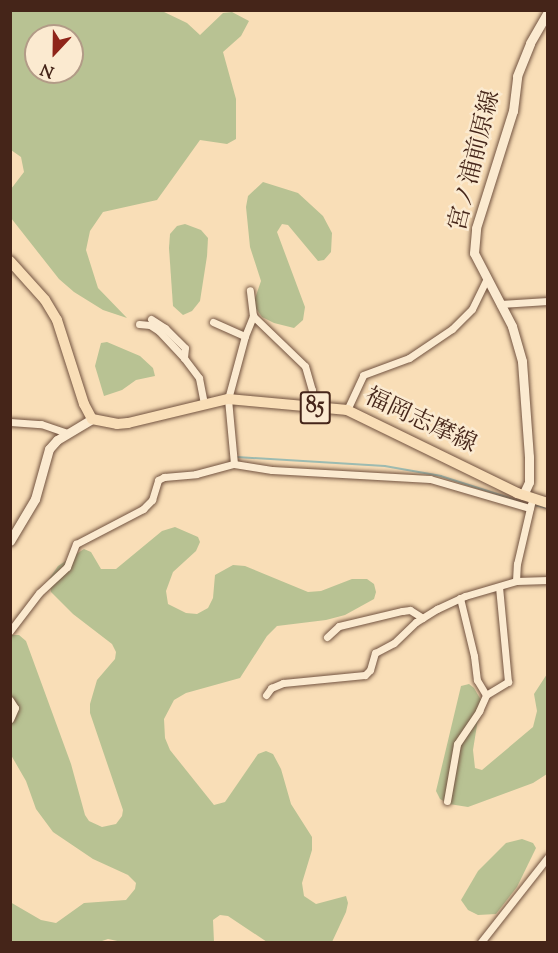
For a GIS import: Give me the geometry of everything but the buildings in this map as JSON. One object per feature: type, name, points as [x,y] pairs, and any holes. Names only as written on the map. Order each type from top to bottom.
[{"type":"main road","name":"宮ノ浦前原線","points":[[529,501],[529,456],[522,362],[512,326],[486,280],[474,253],[476,228],[513,111],[517,75],[530,43],[548,12]]},
{"type":"main road","points":[[10,261],[45,300],[57,320],[84,404],[92,419],[67,433],[49,449],[35,499],[10,541]]},
{"type":"main road","name":"福岡志摩線","points":[[92,419],[117,424],[128,423],[228,399],[347,410],[529,501],[548,503]]},
{"type":"street","points":[[347,410],[363,375],[409,358],[452,329],[472,309],[486,280]]},
{"type":"street","points":[[234,464],[228,399],[245,336],[253,316],[250,290]]},
{"type":"street","points":[[500,304],[548,301]]},
{"type":"street","points":[[253,316],[305,366],[312,390],[311,407]]},
{"type":"street","points":[[151,319],[165,328],[183,346],[184,358]]},
{"type":"street","points":[[213,322],[245,336]]},
{"type":"street","points":[[139,324],[150,325],[184,358],[199,378],[204,403]]},
{"type":"street","points":[[10,422],[51,426],[67,433]]},
{"type":"street","points":[[10,631],[39,592],[67,567],[76,544],[143,509],[152,500],[161,478],[196,474],[234,464],[272,470],[430,479],[529,501],[516,581]]},
{"type":"street","points":[[266,694],[271,688],[283,683],[365,675],[370,670],[375,653],[400,639],[423,618],[460,598],[516,581],[548,580]]},
{"type":"street","points":[[447,801],[454,750],[486,695],[506,685],[509,678],[499,587]]},
{"type":"street","points":[[460,598],[474,656],[477,680],[486,695]]},
{"type":"street","points":[[327,636],[339,626],[402,611],[410,610],[423,618]]},
{"type":"street","points":[[10,700],[15,708],[10,718]]},
{"type":"street","points":[[481,942],[548,857]]},
{"type":"green space","points":[[11,10],[162,11],[187,23],[200,35],[223,13],[232,12],[249,21],[241,36],[223,52],[236,99],[236,139],[227,144],[200,140],[157,200],[103,212],[90,231],[86,250],[98,288],[127,318],[103,310],[74,292],[59,279],[11,218],[11,189],[24,172],[21,157],[11,150]]},
{"type":"green space","points":[[263,182],[298,193],[323,216],[332,233],[331,252],[324,260],[318,261],[288,225],[282,224],[277,232],[305,307],[303,320],[294,328],[262,317],[253,304],[261,281],[250,247],[246,207],[248,196]]},
{"type":"green space","points":[[185,224],[201,230],[208,238],[200,301],[192,311],[183,315],[173,306],[169,248],[170,234],[177,226]]},
{"type":"green space","points":[[107,342],[140,356],[153,368],[155,376],[136,380],[122,390],[104,396],[95,366],[101,343]]},
{"type":"green space","points":[[175,527],[198,537],[200,542],[196,551],[173,572],[166,591],[168,604],[186,613],[197,614],[208,608],[213,598],[215,575],[233,565],[245,566],[308,592],[321,591],[352,579],[367,579],[374,584],[376,592],[374,599],[345,615],[326,620],[277,626],[267,636],[240,678],[186,693],[174,700],[164,719],[165,738],[170,750],[214,805],[225,802],[258,754],[266,751],[273,754],[281,769],[291,804],[312,837],[312,850],[302,883],[304,896],[316,904],[346,896],[348,903],[346,912],[332,942],[267,942],[228,916],[220,915],[213,920],[214,942],[122,942],[108,939],[99,942],[11,942],[10,902],[41,920],[56,923],[84,903],[126,900],[135,889],[136,883],[128,875],[93,859],[53,832],[36,809],[26,781],[11,755],[11,635],[19,635],[26,641],[71,764],[85,815],[89,821],[102,827],[116,824],[123,810],[90,713],[90,704],[97,680],[115,659],[116,652],[112,644],[73,614],[51,592],[49,579],[58,566],[84,549],[91,552],[101,569],[116,569],[162,531]]},
{"type":"green space","points":[[547,674],[547,774],[533,783],[468,807],[449,804],[440,799],[436,791],[461,686],[469,684],[481,700],[473,750],[475,768],[482,770],[533,727],[537,711],[534,694]]},
{"type":"green space","points":[[522,839],[533,843],[536,848],[517,887],[496,914],[478,915],[468,910],[461,900],[478,871],[506,843]]},
{"type":"waterway","points":[[237,457],[385,466],[441,476],[529,504]]},
{"type":"waterway","points":[[534,505],[548,508]]}]
